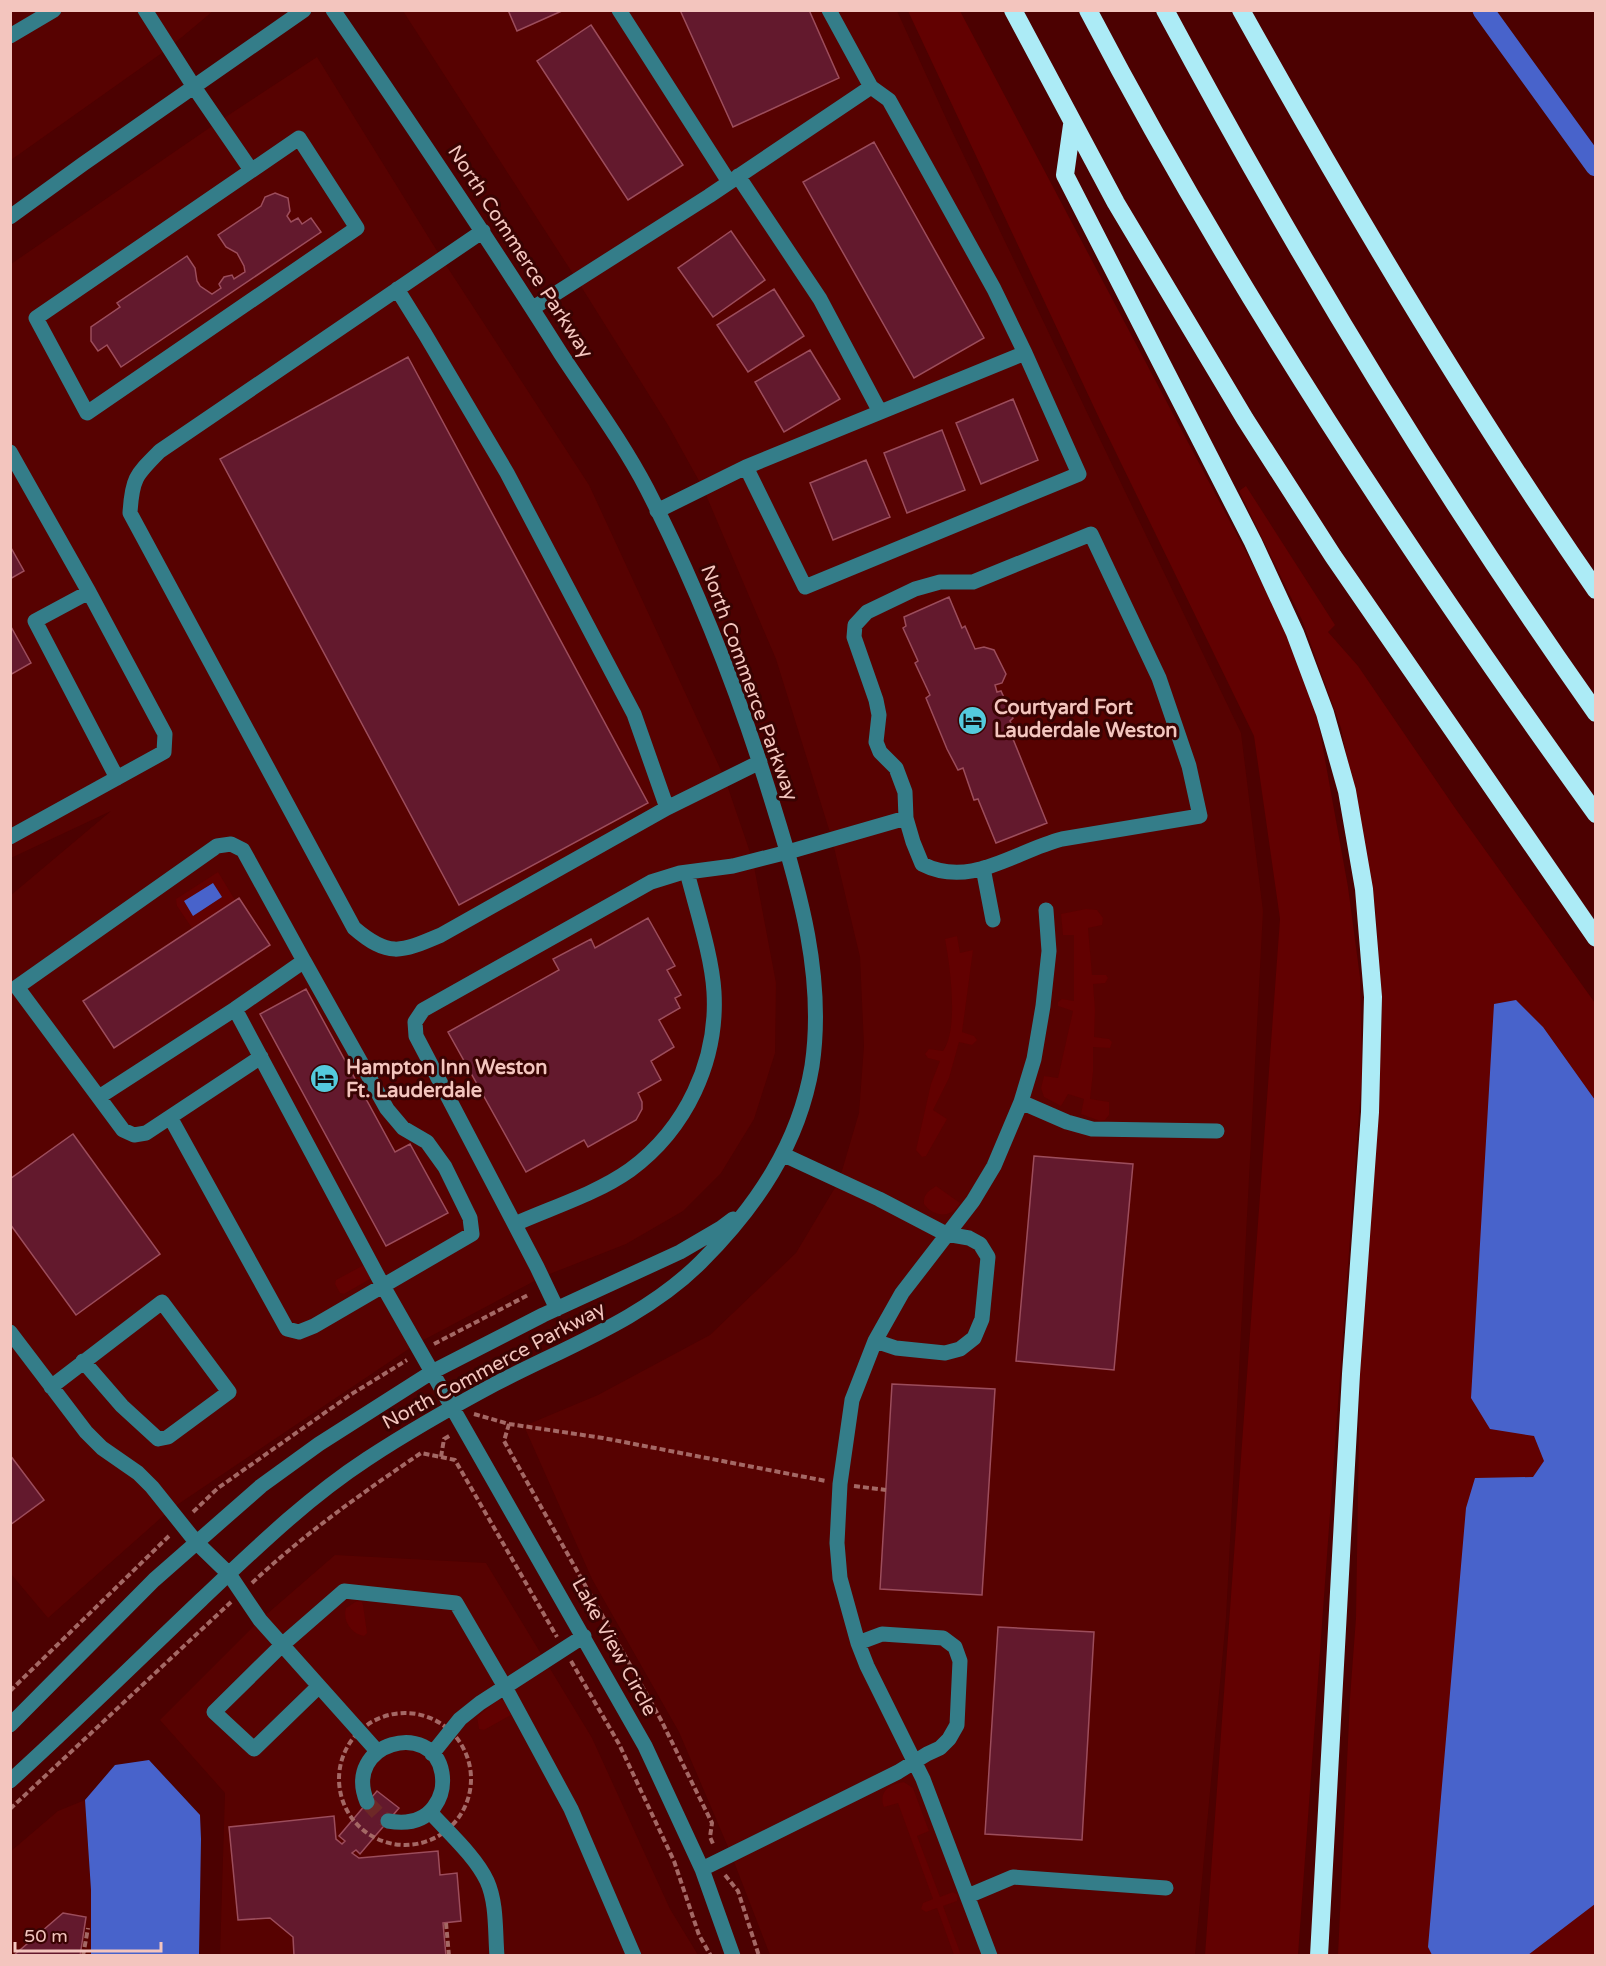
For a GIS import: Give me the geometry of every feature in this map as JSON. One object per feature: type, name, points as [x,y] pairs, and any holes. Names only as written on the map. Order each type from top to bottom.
[{"type":"highway","points":[[1013,10],[1116,203],[1239,408],[1333,556],[1580,918],[1596,938]]},
{"type":"highway","points":[[1088,10],[1173,163],[1301,378],[1442,595],[1596,814]]},
{"type":"highway","points":[[1165,10],[1295,243],[1429,466],[1596,712]]},
{"type":"highway","points":[[1241,10],[1347,197],[1420,319],[1496,440],[1596,590]]},
{"type":"highway","points":[[1072,124],[1065,175],[1253,542],[1295,633],[1325,713],[1347,791],[1364,889],[1373,997],[1370,1112],[1351,1385],[1319,1956]]},
{"type":"street","points":[[10,36],[54,10]]},
{"type":"street","points":[[145,10],[251,170]]},
{"type":"street","points":[[10,218],[304,10]]},
{"type":"street","name":"North Commerce Parkway","points":[[10,1781],[280,1526],[365,1461],[494,1385],[599,1334],[663,1294],[695,1268],[724,1238],[754,1201],[784,1155],[801,1113],[812,1068],[816,1025],[815,981],[809,941],[788,852],[760,762],[719,648],[686,570],[643,483],[483,231],[333,10]]},
{"type":"street","points":[[619,10],[733,179],[820,299],[880,412]]},
{"type":"street","points":[[746,467],[805,587],[1079,474],[994,289],[890,100],[871,87],[829,10]]},
{"type":"street","points":[[532,308],[871,87]]},
{"type":"street","points":[[299,138],[357,228],[87,413],[36,318],[251,170],[299,138]]},
{"type":"street","points":[[483,231],[160,450],[141,470],[131,487],[130,513],[354,928],[371,942],[390,950],[414,947],[441,935],[667,808],[760,762]]},
{"type":"street","points":[[397,289],[426,334],[507,473],[634,714],[667,808]]},
{"type":"street","points":[[657,511],[746,467],[1025,353]]},
{"type":"street","points":[[10,452],[165,734],[164,752],[10,837]]},
{"type":"street","points":[[1091,534],[1159,678],[1189,766],[1200,816],[1045,843],[1006,861],[959,874],[935,871],[922,864],[906,818],[905,792],[896,768],[880,752],[876,742],[879,715],[854,637],[855,625],[867,612],[915,589],[940,582],[973,582],[1091,534]]},
{"type":"street","points":[[89,592],[35,621],[117,778]]},
{"type":"street","points":[[557,1309],[416,1036],[415,1022],[423,1010],[651,882],[687,872],[734,866],[906,818]]},
{"type":"street","points":[[170,1117],[287,1329],[299,1332],[314,1326],[472,1234],[470,1218],[445,1167],[427,1142],[403,1128],[387,1109],[243,850],[231,844],[217,846],[17,987],[123,1130],[134,1135],[146,1133],[170,1117],[261,1057]]},
{"type":"street","points":[[983,868],[993,920]]},
{"type":"street","points":[[515,1224],[601,1186],[629,1170],[659,1146],[685,1112],[701,1077],[712,1036],[714,991],[707,950],[687,872]]},
{"type":"street","points":[[990,1956],[923,1779],[858,1643],[840,1578],[837,1543],[840,1484],[852,1401],[875,1341],[902,1293],[973,1201],[994,1166],[1021,1102],[1034,1059],[1043,1006],[1049,951],[1046,910]]},
{"type":"street","points":[[99,1097],[235,1009],[304,961]]},
{"type":"street","name":"Lake View Circle","points":[[235,1009],[383,1286],[645,1746],[702,1869],[733,1956]]},
{"type":"street","points":[[1021,1102],[1067,1122],[1092,1129],[1217,1131]]},
{"type":"street","points":[[784,1155],[879,1199],[946,1234],[969,1238],[980,1244],[988,1257],[982,1319],[974,1338],[960,1349],[945,1353],[896,1348],[875,1341]]},
{"type":"street","name":"North Commerce Parkway","points":[[10,1725],[154,1580],[261,1486],[310,1451],[432,1372],[557,1309],[680,1252],[722,1228],[754,1201]]},
{"type":"street","points":[[51,1387],[83,1361],[162,1302],[229,1392],[168,1437],[158,1440],[122,1406],[83,1361]]},
{"type":"street","points":[[10,1332],[86,1432],[102,1448],[138,1473],[152,1487],[196,1542],[228,1574],[260,1620],[377,1752]]},
{"type":"street","points":[[318,1687],[254,1749],[214,1712],[282,1645],[344,1591],[456,1603],[505,1687],[571,1809],[634,1956]]},
{"type":"street","points":[[702,1869],[898,1772],[940,1748],[949,1739],[957,1725],[960,1661],[955,1647],[943,1638],[882,1634],[858,1643]]},
{"type":"street","points":[[432,1754],[460,1719],[480,1703],[584,1636]]},
{"type":"street","points":[[367,1802],[362,1779],[367,1764],[377,1752],[390,1744],[405,1742],[420,1745],[432,1754],[441,1767],[444,1783],[440,1799],[430,1812],[416,1820],[400,1823],[388,1821]]},
{"type":"street","points":[[430,1812],[472,1859],[487,1881],[493,1902],[497,1956]]},
{"type":"street","points":[[968,1896],[1013,1877],[1166,1888]]},
{"type":"path","points":[[453,1408],[509,1424],[603,1438],[840,1484],[886,1490]]},
{"type":"path","points":[[509,1424],[504,1441],[661,1720],[712,1823],[710,1837],[713,1845]]},
{"type":"path","points":[[441,1457],[455,1460],[619,1744],[674,1861],[699,1935],[711,1956]]},
{"type":"path","points":[[402,1713],[428,1718],[450,1731],[465,1753],[471,1778],[466,1804],[446,1830],[429,1840],[404,1845],[380,1840],[359,1827],[344,1807],[339,1782],[342,1758],[359,1732],[376,1720],[402,1713]]},
{"type":"path","points":[[725,1875],[738,1891],[759,1956]]},
{"type":"path","points":[[446,1923],[449,1956]]},
{"type":"path","points":[[83,1956],[88,1928]]},
{"type":"shaded area","points":[[11,11],[213,11],[169,48],[11,160]]},
{"type":"shaded area","points":[[403,11],[897,11],[950,127],[1241,733],[1263,911],[1226,1618],[1195,1955],[770,1955],[731,1854],[679,1732],[592,1579],[524,1426],[598,1395],[710,1335],[796,1253],[839,1181],[859,1113],[864,1046],[860,957],[832,839],[776,659],[703,488],[668,425],[577,280]]},
{"type":"shaded area","points":[[908,11],[960,11],[1282,620],[1317,715],[1348,887],[1360,977],[1362,1073],[1298,1955],[1205,1955],[1280,919],[1254,736],[1100,420]]},
{"type":"shaded area","points":[[317,57],[442,259],[589,485],[725,779],[753,861],[776,983],[775,1053],[754,1119],[721,1173],[683,1211],[626,1244],[542,1277],[416,1344],[171,1509],[48,1618],[11,1574],[10,896],[111,811],[11,858],[11,264]]},
{"type":"shaded area","points":[[1246,486],[1335,625],[1328,632],[1358,666],[1455,808],[1595,1003],[1595,1955],[1338,1955],[1356,1618],[1360,1364],[1382,1019],[1379,960],[1375,905],[1341,728],[1302,620],[1239,491]]},
{"type":"shaded area","points":[[218,872],[235,900],[192,928],[177,906],[176,899]]},
{"type":"shaded area","points":[[1086,909],[1097,910],[1103,918],[1102,925],[1088,928],[1092,975],[1106,975],[1108,978],[1105,983],[1093,984],[1094,1037],[1109,1039],[1112,1042],[1110,1048],[1093,1047],[1090,1099],[1109,1102],[1109,1115],[1105,1120],[1100,1121],[1081,1114],[1084,1099],[1068,1094],[1061,1106],[1044,1097],[1041,1088],[1044,1076],[1058,1078],[1073,1011],[1058,1006],[1058,1002],[1062,999],[1074,1001],[1074,935],[1063,935],[1061,914]]},
{"type":"shaded area","points":[[957,936],[960,953],[973,950],[962,1032],[974,1036],[977,1040],[972,1045],[959,1042],[949,1078],[933,1110],[947,1119],[926,1156],[922,1157],[916,1150],[931,1084],[940,1061],[928,1058],[925,1054],[929,1049],[943,1051],[948,1041],[951,1028],[952,996],[945,939]]},
{"type":"shaded area","points":[[936,1186],[960,1203],[952,1212],[937,1214],[924,1204],[926,1195]]},
{"type":"shaded area","points":[[366,1266],[371,1276],[370,1279],[344,1294],[340,1293],[335,1284],[336,1280]]},
{"type":"shaded area","points":[[335,1555],[486,1563],[592,1738],[670,1909],[698,1955],[220,1955],[225,1793],[160,1720],[260,1620]]},
{"type":"shaded area","points":[[357,1601],[362,1602],[363,1605],[367,1633],[364,1636],[352,1630],[345,1618],[346,1608]]},
{"type":"shaded area","points":[[499,1699],[505,1701],[511,1715],[484,1730],[479,1729],[477,1717]]},
{"type":"shaded area","points":[[904,1782],[913,1788],[929,1831],[917,1836],[940,1897],[953,1892],[958,1895],[957,1901],[943,1906],[961,1955],[954,1955],[937,1908],[926,1912],[921,1909],[923,1903],[933,1899],[898,1803],[884,1807],[882,1797],[886,1790]]},
{"type":"shaded area","points":[[85,1800],[91,1890],[91,1955],[11,1955],[10,1852],[58,1811]]},
{"type":"water","points":[[213,883],[222,897],[193,916],[184,901]]},
{"type":"water","points":[[1516,1000],[1543,1027],[1595,1100],[1595,1904],[1528,1955],[1432,1955],[1428,1947],[1466,1508],[1475,1478],[1533,1477],[1544,1461],[1534,1436],[1490,1429],[1471,1398],[1494,1004]]},
{"type":"water","points":[[149,1760],[200,1815],[199,1955],[91,1955],[91,1890],[85,1800],[115,1765]]},
{"type":"building","points":[[508,10],[564,10],[517,31]]},
{"type":"building","points":[[680,10],[809,10],[839,78],[733,127]]},
{"type":"building","points":[[591,25],[683,165],[628,200],[537,61]]},
{"type":"building","points":[[874,142],[984,338],[914,378],[803,182]]},
{"type":"building","points":[[275,193],[288,198],[290,211],[287,216],[291,222],[298,218],[302,224],[311,218],[321,232],[121,367],[107,345],[98,351],[91,341],[91,327],[120,307],[117,303],[187,256],[195,268],[200,286],[212,294],[221,288],[219,284],[224,277],[232,275],[234,279],[245,272],[237,253],[226,247],[218,235],[261,206],[265,197]]},
{"type":"building","points":[[731,231],[765,280],[713,317],[678,268]]},
{"type":"building","points":[[774,289],[804,336],[748,372],[717,325]]},
{"type":"building","points":[[810,350],[840,399],[784,432],[755,382]]},
{"type":"building","points":[[408,357],[648,803],[459,905],[220,459]]},
{"type":"building","points":[[1013,399],[1038,460],[981,484],[956,423]]},
{"type":"building","points":[[942,430],[965,490],[907,513],[884,453]]},
{"type":"building","points":[[866,460],[890,517],[833,540],[810,483]]},
{"type":"building","points":[[10,546],[24,571],[10,579]]},
{"type":"building","name":"Courtyard Fort Lauderdale Weston","points":[[949,597],[962,628],[965,626],[975,649],[984,647],[994,650],[1006,674],[1002,683],[995,685],[997,692],[1001,691],[1013,718],[1010,721],[1016,733],[1011,734],[1047,823],[996,843],[978,799],[974,800],[963,768],[958,770],[947,749],[926,698],[930,695],[915,663],[918,661],[903,628],[906,626],[904,617]]},
{"type":"building","points":[[10,625],[31,663],[10,675]]},
{"type":"building","points":[[239,898],[270,945],[114,1048],[83,1001]]},
{"type":"building","points":[[648,918],[675,966],[667,970],[681,995],[675,998],[680,1008],[659,1020],[674,1047],[651,1061],[661,1080],[638,1093],[642,1109],[636,1120],[588,1147],[584,1140],[526,1172],[448,1032],[559,970],[553,959],[591,939],[595,948]]},
{"type":"building","name":"Hampton Inn Weston Ft. Lauderdale","points":[[306,989],[395,1152],[410,1144],[448,1213],[386,1246],[260,1014]]},
{"type":"building","points":[[73,1134],[160,1254],[76,1315],[10,1224],[10,1179]]},
{"type":"building","points":[[1034,1156],[1133,1164],[1114,1370],[1016,1361]]},
{"type":"building","points":[[892,1384],[995,1389],[982,1595],[880,1589]]},
{"type":"building","points":[[10,1455],[44,1500],[10,1525]]},
{"type":"building","points":[[998,1627],[1094,1632],[1082,1840],[985,1834]]},
{"type":"building","points":[[377,1791],[399,1808],[360,1854],[356,1850],[352,1853],[359,1858],[438,1851],[440,1875],[457,1873],[461,1921],[443,1923],[446,1956],[294,1956],[293,1937],[270,1918],[238,1920],[229,1827],[334,1816],[336,1839],[342,1844],[345,1841],[339,1836]]},
{"type":"building","points":[[63,1913],[86,1917],[80,1956],[13,1956]]},
{"type":"waterway","points":[[1483,10],[1596,166]]},
{"type":"tunnel","points":[[367,1802],[388,1821]]},
{"type":"place","name":"Courtyard Fort Lauderdale Weston","points":[[973,720]]},
{"type":"place","name":"Hampton Inn Weston Ft. Lauderdale","points":[[325,1079]]}]
